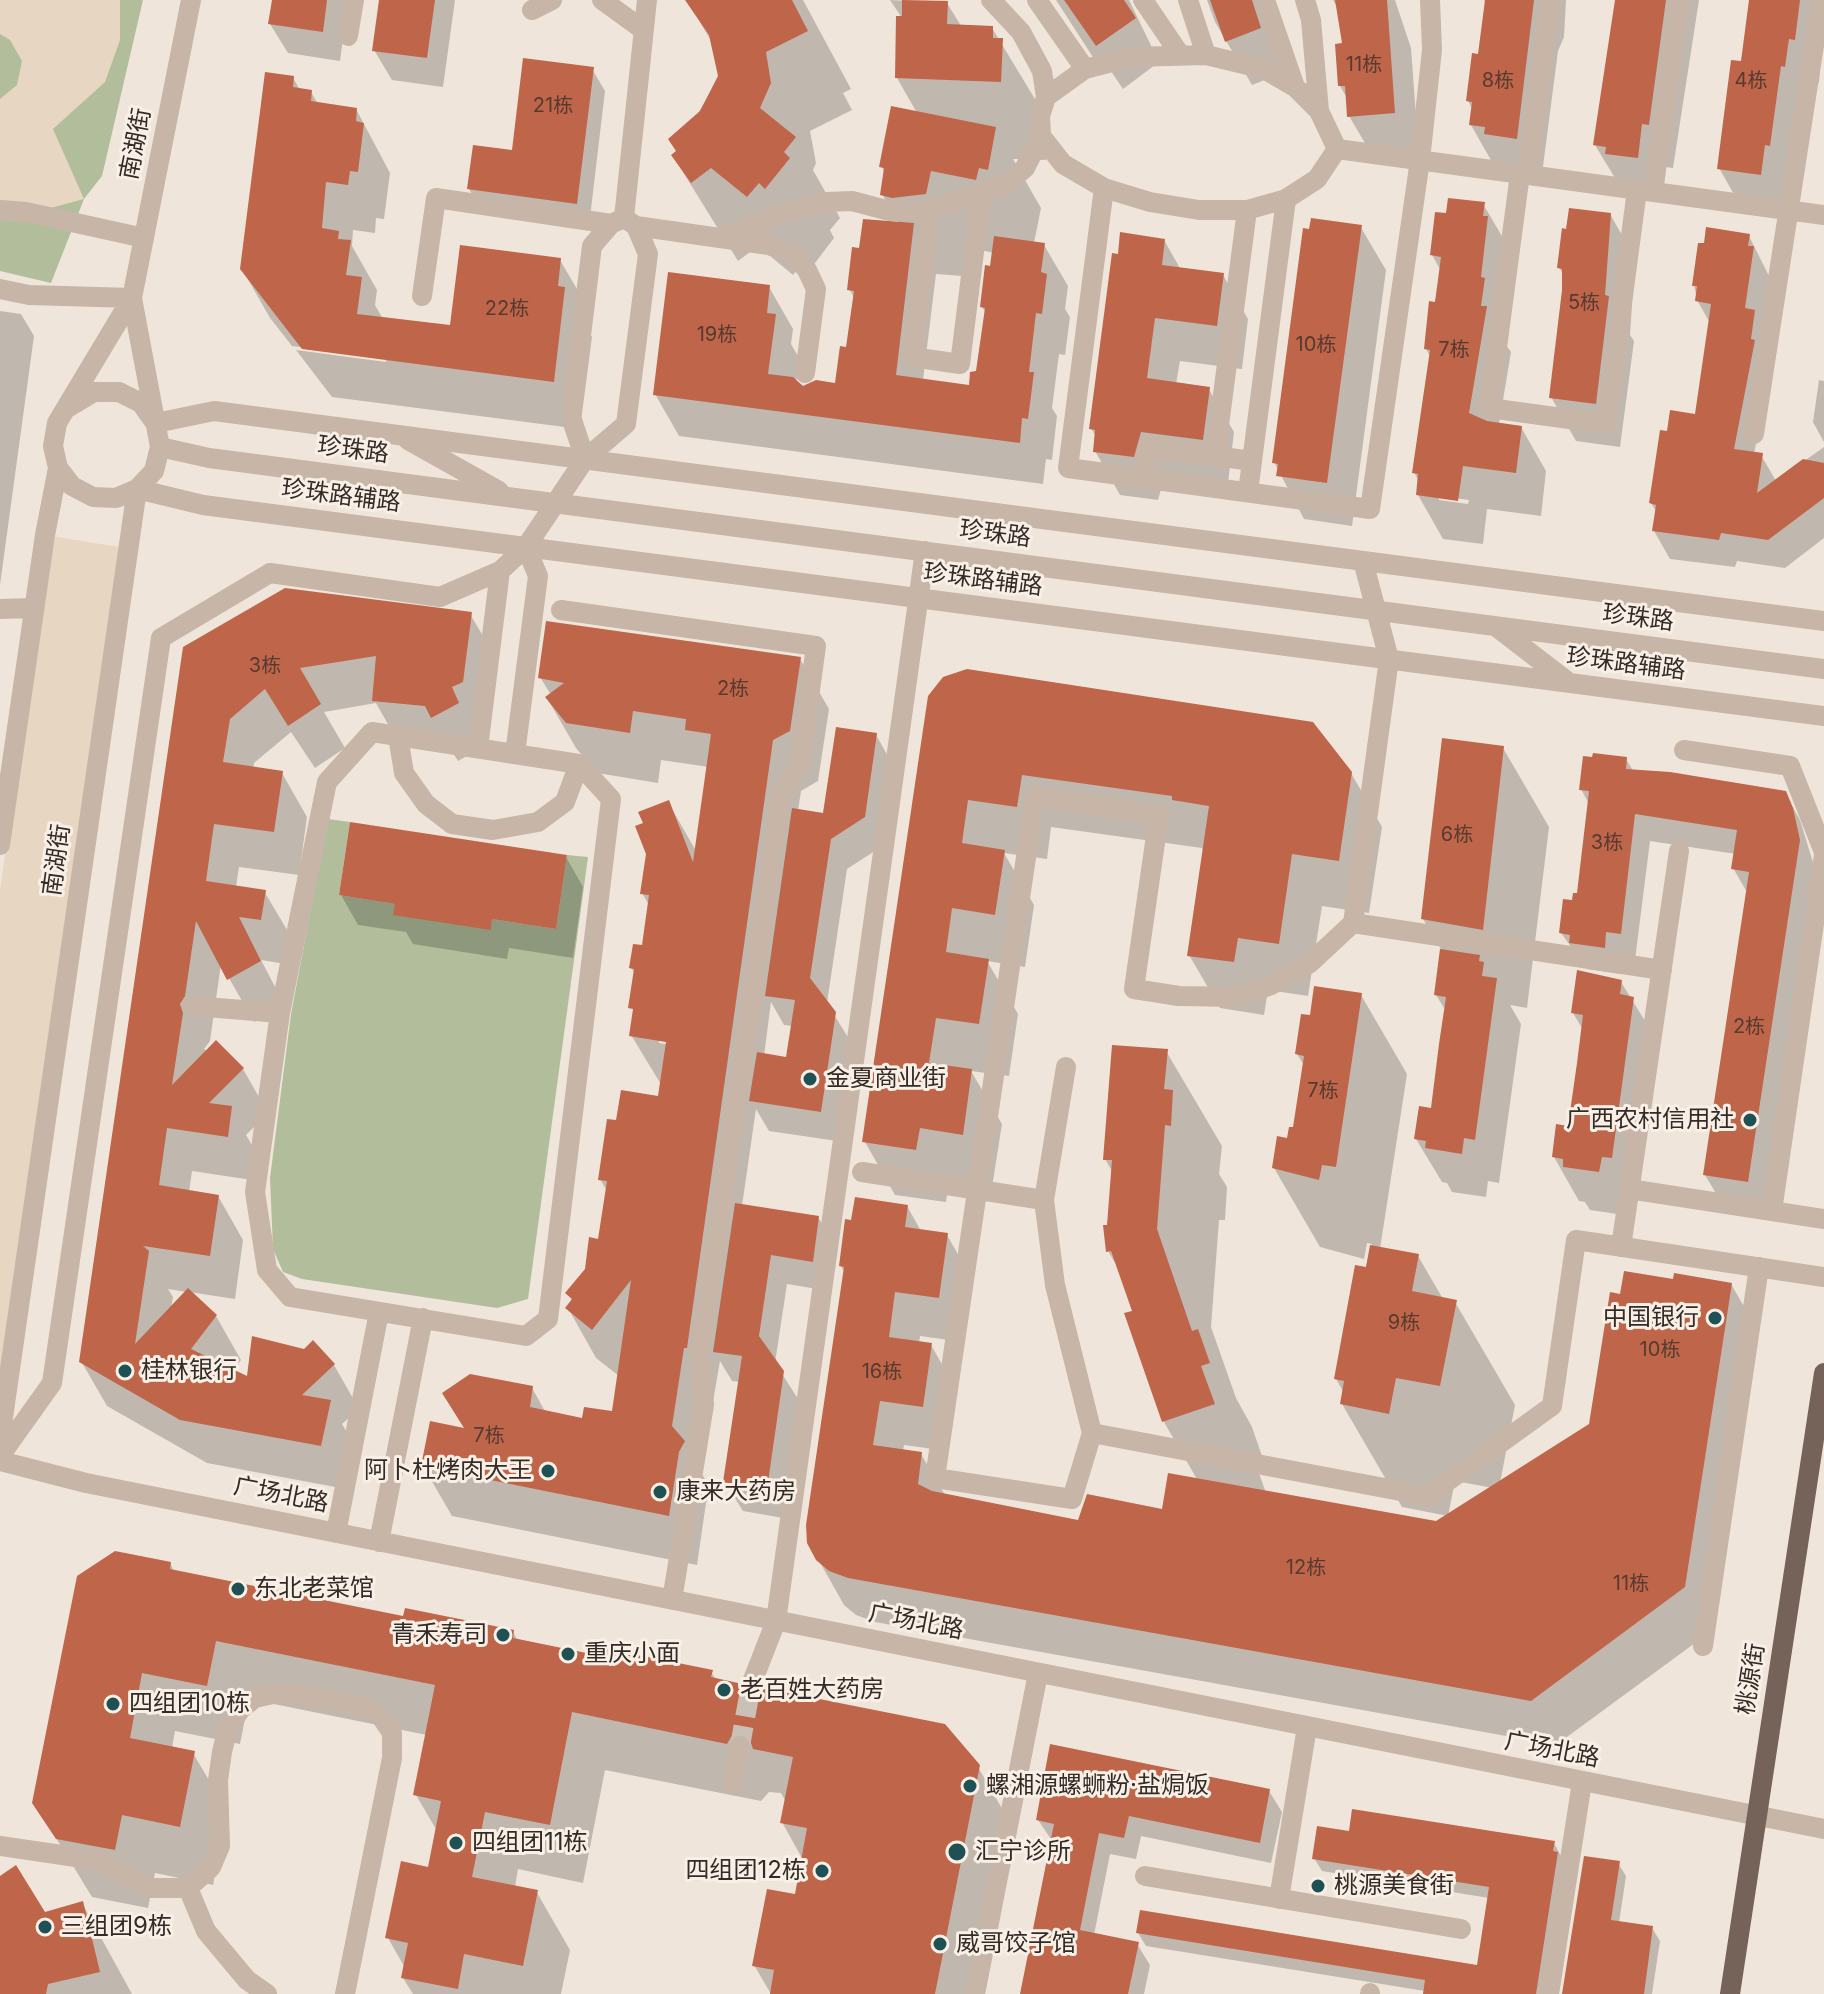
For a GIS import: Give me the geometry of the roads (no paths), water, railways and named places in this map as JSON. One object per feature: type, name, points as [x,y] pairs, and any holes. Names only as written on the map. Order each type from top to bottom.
[{"type":"main road","name":"桃源街","points":[[1730,1994],[1824,1373]]},
{"type":"street","name":"南湖街","points":[[58,468],[53,446],[57,423],[132,298],[191,0]]},
{"type":"street","points":[[348,36],[354,0]]},
{"type":"street","points":[[532,10],[552,0]]},
{"type":"street","points":[[602,0],[642,29]]},
{"type":"street","points":[[0,1458],[52,1383],[161,638],[270,573],[440,597],[500,571],[526,547],[585,459],[626,424],[648,254],[624,222],[647,0]]},
{"type":"street","points":[[721,238],[774,216],[826,202],[852,201],[890,211],[930,210],[981,196],[1005,185],[1025,168],[1041,136],[1040,116],[1046,97],[1042,71],[1021,32],[991,0]]},
{"type":"street","points":[[1037,0],[1085,69]]},
{"type":"street","points":[[1143,0],[1179,53]]},
{"type":"street","points":[[1188,0],[1206,55]]},
{"type":"street","points":[[1265,0],[1295,87]]},
{"type":"street","points":[[1305,0],[1311,20],[1319,111]]},
{"type":"street","points":[[1104,188],[1068,468],[1370,509],[1420,160],[1432,50],[1430,0]]},
{"type":"street","points":[[1550,0],[1489,408],[1606,424],[1679,0]]},
{"type":"street","points":[[1754,434],[1821,0]]},
{"type":"street","points":[[1046,97],[1085,69],[1131,57],[1179,53],[1206,55],[1264,69],[1295,87],[1319,111],[1337,149]]},
{"type":"street","points":[[1041,136],[1063,164],[1104,188],[1150,202],[1199,210],[1247,210],[1286,199],[1317,179],[1337,149]]},
{"type":"street","points":[[1337,149],[1824,215]]},
{"type":"street","points":[[930,210],[912,357],[960,364],[981,196]]},
{"type":"street","points":[[422,296],[436,198],[624,222],[769,245],[794,254],[807,270],[816,289],[805,373]]},
{"type":"street","points":[[1248,492],[1286,199]]},
{"type":"street","points":[[0,210],[26,212],[144,238]]},
{"type":"street","points":[[1215,456],[1247,210]]},
{"type":"street","points":[[585,459],[571,417],[592,246],[624,222]]},
{"type":"street","points":[[0,289],[29,295],[132,298]]},
{"type":"street","name":"南湖街","points":[[0,1438],[137,489],[154,471],[160,447],[132,298]]},
{"type":"street","points":[[57,423],[72,403],[94,392],[119,392],[141,403],[156,423],[214,411],[1824,621]]},
{"type":"street","points":[[399,435],[510,497]]},
{"type":"street","name":"珍珠路","points":[[160,447],[209,458],[1824,669]]},
{"type":"street","points":[[1144,478],[1148,447],[1252,461]]},
{"type":"street","points":[[58,468],[72,486],[93,497],[116,498],[137,489]]},
{"type":"street","points":[[0,845],[34,608],[58,468]]},
{"type":"street","name":"珍珠路辅路","points":[[137,489],[203,505],[1824,716]]},
{"type":"street","points":[[515,754],[538,576],[526,547]]},
{"type":"street","points":[[751,1685],[776,1621],[925,551]]},
{"type":"street","points":[[1066,1067],[1044,1200],[1055,1285],[1092,1433],[1072,1499],[935,1478],[1035,796],[1159,815],[1134,989],[1179,996],[1238,997],[1271,985],[1310,963],[1353,923],[1389,659],[1363,561]]},
{"type":"street","points":[[478,748],[500,571]]},
{"type":"street","points":[[0,609],[34,608]]},
{"type":"street","points":[[561,610],[816,646],[800,764],[781,796],[699,1356],[704,1405],[672,1600]]},
{"type":"street","points":[[1494,626],[1569,683]]},
{"type":"street","points":[[0,694],[21,699]]},
{"type":"street","points":[[372,732],[515,754],[579,764],[611,799],[548,1319],[526,1336],[290,1297],[267,1270],[255,1192],[280,1013],[327,782],[372,732]]},
{"type":"street","points":[[398,736],[404,773],[426,804],[452,824],[493,830],[538,822],[565,802],[579,764]]},
{"type":"street","points":[[1684,750],[1790,766],[1824,854],[1772,1211]]},
{"type":"street","points":[[1621,1247],[1679,851]]},
{"type":"street","points":[[1353,923],[1662,970]]},
{"type":"street","points":[[193,1006],[280,1013]]},
{"type":"street","points":[[862,1172],[1044,1200]]},
{"type":"street","points":[[1629,1189],[1824,1219]]},
{"type":"street","points":[[1092,1433],[1427,1496],[1552,1406],[1576,1240],[1824,1277]]},
{"type":"street","points":[[1703,1646],[1759,1267]]},
{"type":"street","points":[[336,1533],[379,1312]]},
{"type":"street","points":[[379,1542],[423,1318]]},
{"type":"street","name":"广场北路","points":[[0,1458],[86,1483],[1824,1829]]},
{"type":"street","points":[[975,1994],[1038,1673]]},
{"type":"street","points":[[0,1846],[96,1860],[150,1888],[188,1888],[211,1867],[220,1846],[220,1766],[228,1727],[241,1709],[255,1698],[282,1692],[362,1706],[380,1715],[392,1733],[392,1758],[345,1994]]},
{"type":"street","points":[[1279,1899],[1307,1727]]},
{"type":"street","points":[[732,1783],[740,1746]]},
{"type":"street","points":[[1549,1994],[1582,1782]]},
{"type":"street","points":[[1145,1876],[1461,1929]]},
{"type":"street","points":[[188,1888],[206,1931],[247,1980],[267,1994]]},
{"type":"tunnel","points":[[740,1746],[751,1685]]},
{"type":"place","name":"金夏商业街","points":[[810,1079]]},
{"type":"place","name":"广西农村信用社","points":[[1750,1120]]},
{"type":"place","name":"中国银行","points":[[1715,1318]]},
{"type":"place","name":"桂林银行","points":[[125,1371]]},
{"type":"place","name":"阿卜杜烤肉大王","points":[[548,1471]]},
{"type":"place","name":"康来大药房","points":[[660,1492]]},
{"type":"place","name":"东北老菜馆","points":[[238,1589]]},
{"type":"place","name":"青禾寿司","points":[[503,1635]]},
{"type":"place","name":"重庆小面","points":[[568,1654]]},
{"type":"place","name":"老百姓大药房","points":[[724,1690]]},
{"type":"place","name":"四组团10栋","points":[[113,1704]]},
{"type":"place","name":"螺湘源螺蛳粉·盐焗饭","points":[[970,1786]]},
{"type":"place","name":"四组团11栋","points":[[456,1843]]},
{"type":"place","name":"汇宁诊所","points":[[957,1852]]},
{"type":"place","name":"四组团12栋","points":[[822,1871]]},
{"type":"place","name":"桃源美食街","points":[[1318,1886]]},
{"type":"place","name":"三组团9栋","points":[[45,1927]]},
{"type":"place","name":"威哥饺子馆","points":[[940,1944]]}]
